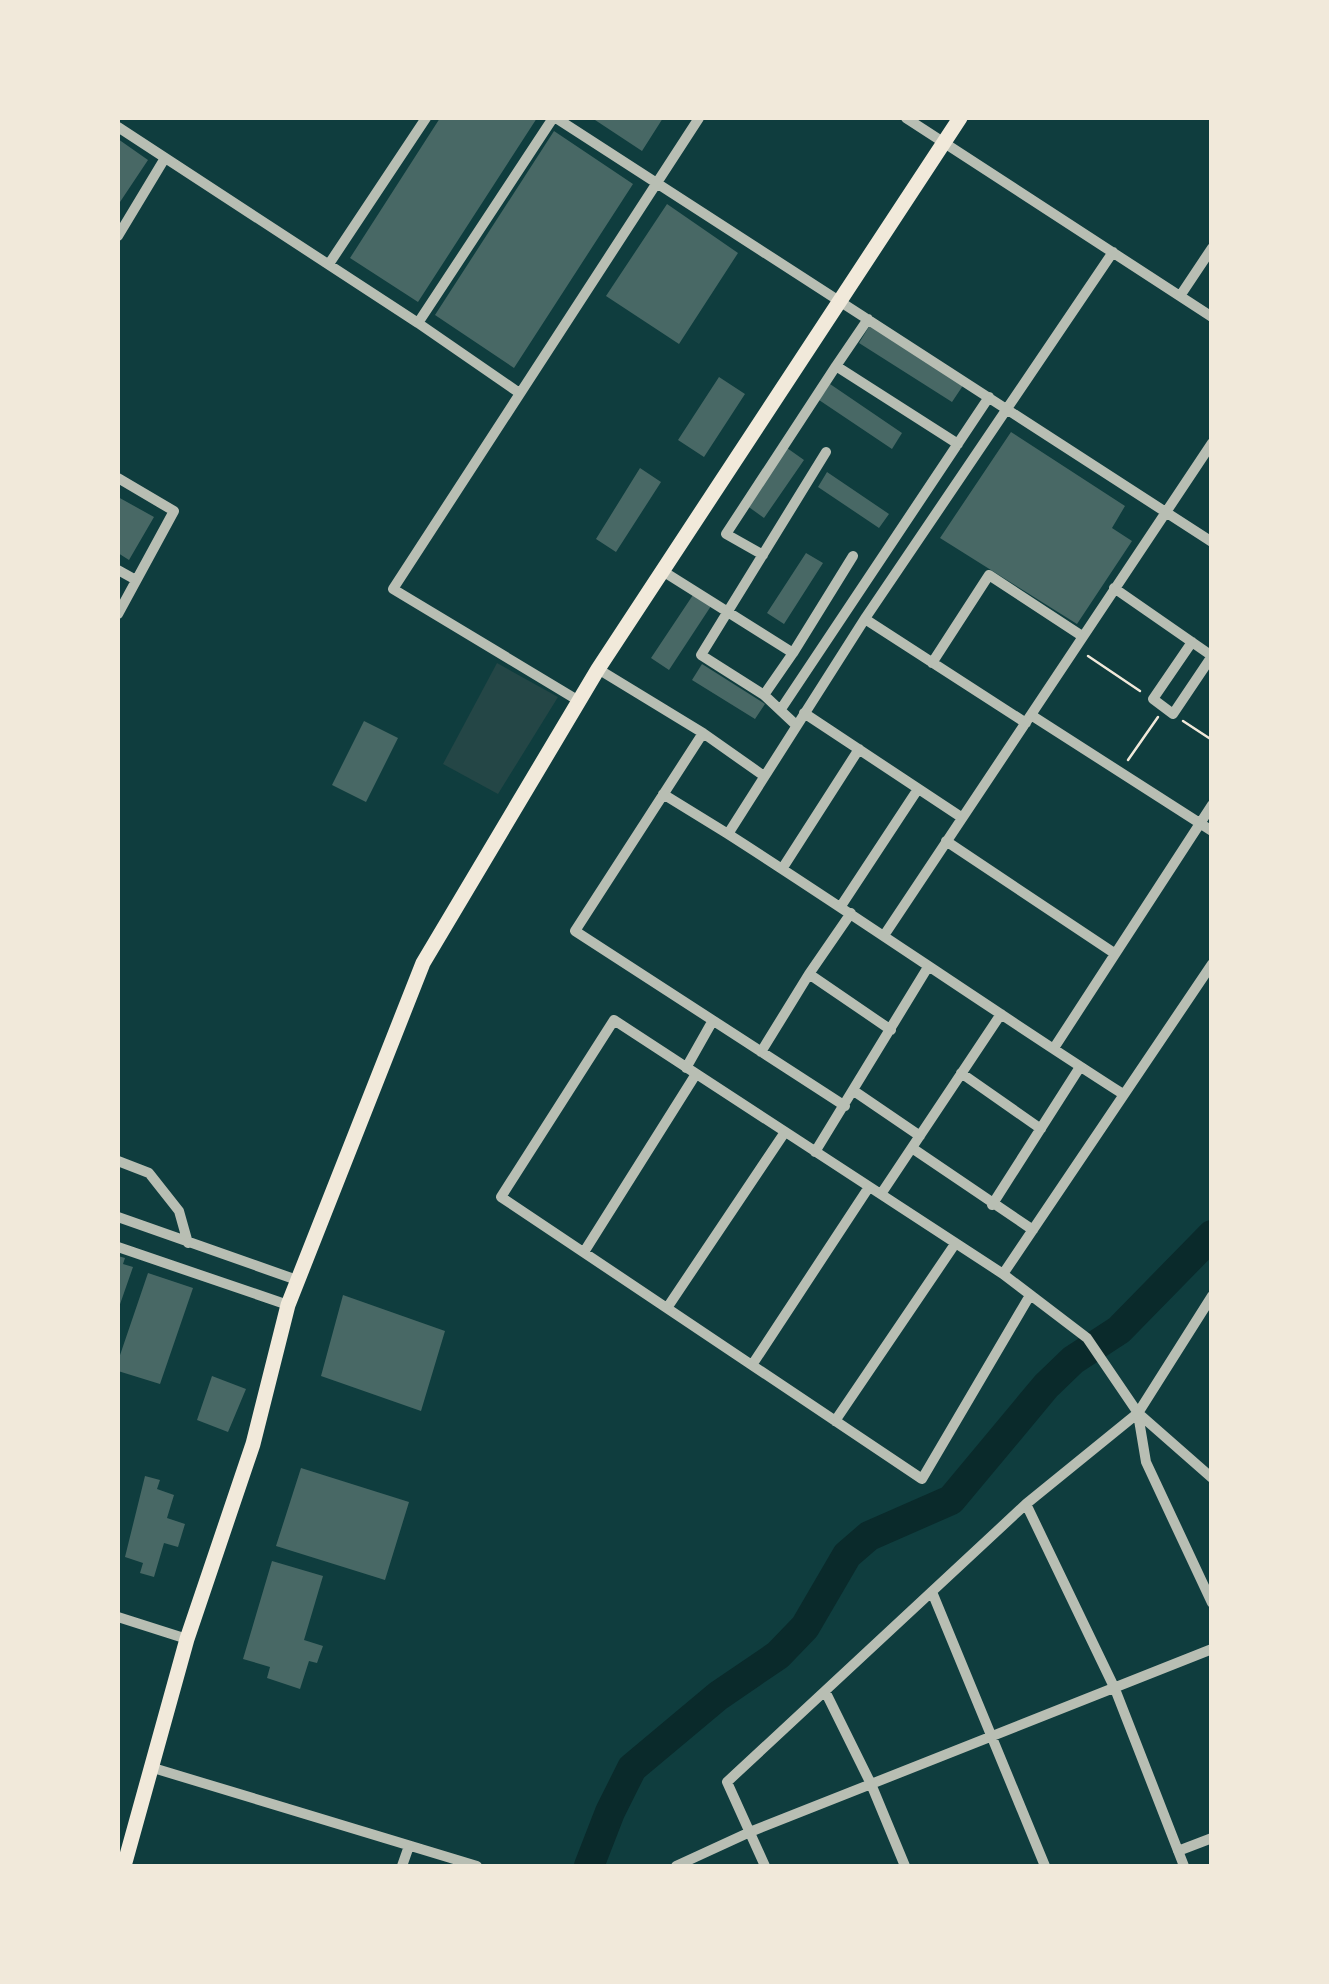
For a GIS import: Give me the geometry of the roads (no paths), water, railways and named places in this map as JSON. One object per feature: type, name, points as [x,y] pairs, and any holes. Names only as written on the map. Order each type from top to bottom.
[{"type":"main road","points":[[124,1866],[188,1639],[253,1444],[288,1305],[423,962],[661,570],[960,118]]},
{"type":"street","points":[[329,264],[426,118]]},
{"type":"street","points":[[418,323],[554,118],[1212,542]]},
{"type":"street","points":[[579,701],[392,589],[699,118]]},
{"type":"street","points":[[906,118],[1212,317]]},
{"type":"street","points":[[118,127],[518,392]]},
{"type":"street","points":[[118,236],[165,158]]},
{"type":"street","points":[[1180,296],[1212,248]]},
{"type":"street","points":[[728,834],[864,619],[1113,252]]},
{"type":"street","points":[[763,555],[726,534],[868,320]]},
{"type":"street","points":[[836,366],[958,444]]},
{"type":"street","points":[[781,708],[988,398]]},
{"type":"street","points":[[885,934],[1212,443]]},
{"type":"street","points":[[796,725],[764,695],[700,655],[826,452]]},
{"type":"street","points":[[118,478],[174,511],[118,614]]},
{"type":"street","points":[[764,695],[853,556]]},
{"type":"street","points":[[118,570],[136,580]]},
{"type":"street","points":[[661,570],[793,653]]},
{"type":"street","points":[[932,662],[989,575],[1078,642]]},
{"type":"street","points":[[1114,588],[1192,642],[1212,656],[1165,708],[1153,699],[1192,642]]},
{"type":"street","points":[[864,619],[1212,832]]},
{"type":"street","points":[[598,670],[703,733],[764,776]]},
{"type":"street","points":[[804,713],[961,817]]},
{"type":"street","points":[[703,733],[575,931],[845,1106]]},
{"type":"street","points":[[782,869],[859,749]]},
{"type":"street","points":[[840,906],[918,789]]},
{"type":"street","points":[[662,794],[885,934],[928,967],[1123,1094]]},
{"type":"street","points":[[1054,1048],[1212,805]]},
{"type":"street","points":[[946,841],[1114,952]]},
{"type":"street","points":[[761,1052],[852,914]]},
{"type":"street","points":[[1003,1274],[1212,964]]},
{"type":"street","points":[[816,1152],[928,967]]},
{"type":"street","points":[[809,974],[890,1030]]},
{"type":"street","points":[[881,1194],[1001,1014]]},
{"type":"street","points":[[1029,1297],[922,1478],[502,1197],[614,1020],[1003,1274],[1087,1338],[1138,1413],[1212,1478]]},
{"type":"street","points":[[584,1252],[691,1071],[712,1022]]},
{"type":"street","points":[[992,1204],[1080,1067]]},
{"type":"street","points":[[962,1073],[1040,1128]]},
{"type":"street","points":[[854,1091],[920,1136]]},
{"type":"street","points":[[667,1308],[785,1132]]},
{"type":"street","points":[[912,1148],[1033,1230]]},
{"type":"street","points":[[118,1161],[149,1173],[179,1212],[188,1243]]},
{"type":"street","points":[[752,1365],[869,1188]]},
{"type":"street","points":[[118,1217],[297,1280]]},
{"type":"street","points":[[835,1421],[955,1244]]},
{"type":"street","points":[[118,1247],[288,1305]]},
{"type":"street","points":[[764,1866],[727,1782],[1026,1504],[1138,1413],[1212,1296]]},
{"type":"street","points":[[1138,1413],[1146,1462],[1212,1604]]},
{"type":"street","points":[[1026,1504],[1115,1689],[1184,1866]]},
{"type":"street","points":[[932,1592],[1045,1866]]},
{"type":"street","points":[[118,1617],[188,1639]]},
{"type":"street","points":[[683,1865],[750,1832],[1212,1649]]},
{"type":"street","points":[[825,1691],[871,1784],[905,1866]]},
{"type":"street","points":[[150,1767],[478,1866]]},
{"type":"street","points":[[1178,1852],[1212,1838]]},
{"type":"street","points":[[402,1866],[409,1846]]},
{"type":"waterway","points":[[589,1866],[632,1768],[718,1696],[778,1655],[805,1627],[847,1555],[869,1536],[951,1500],[1046,1386],[1073,1360],[1119,1330],[1212,1235]]}]
